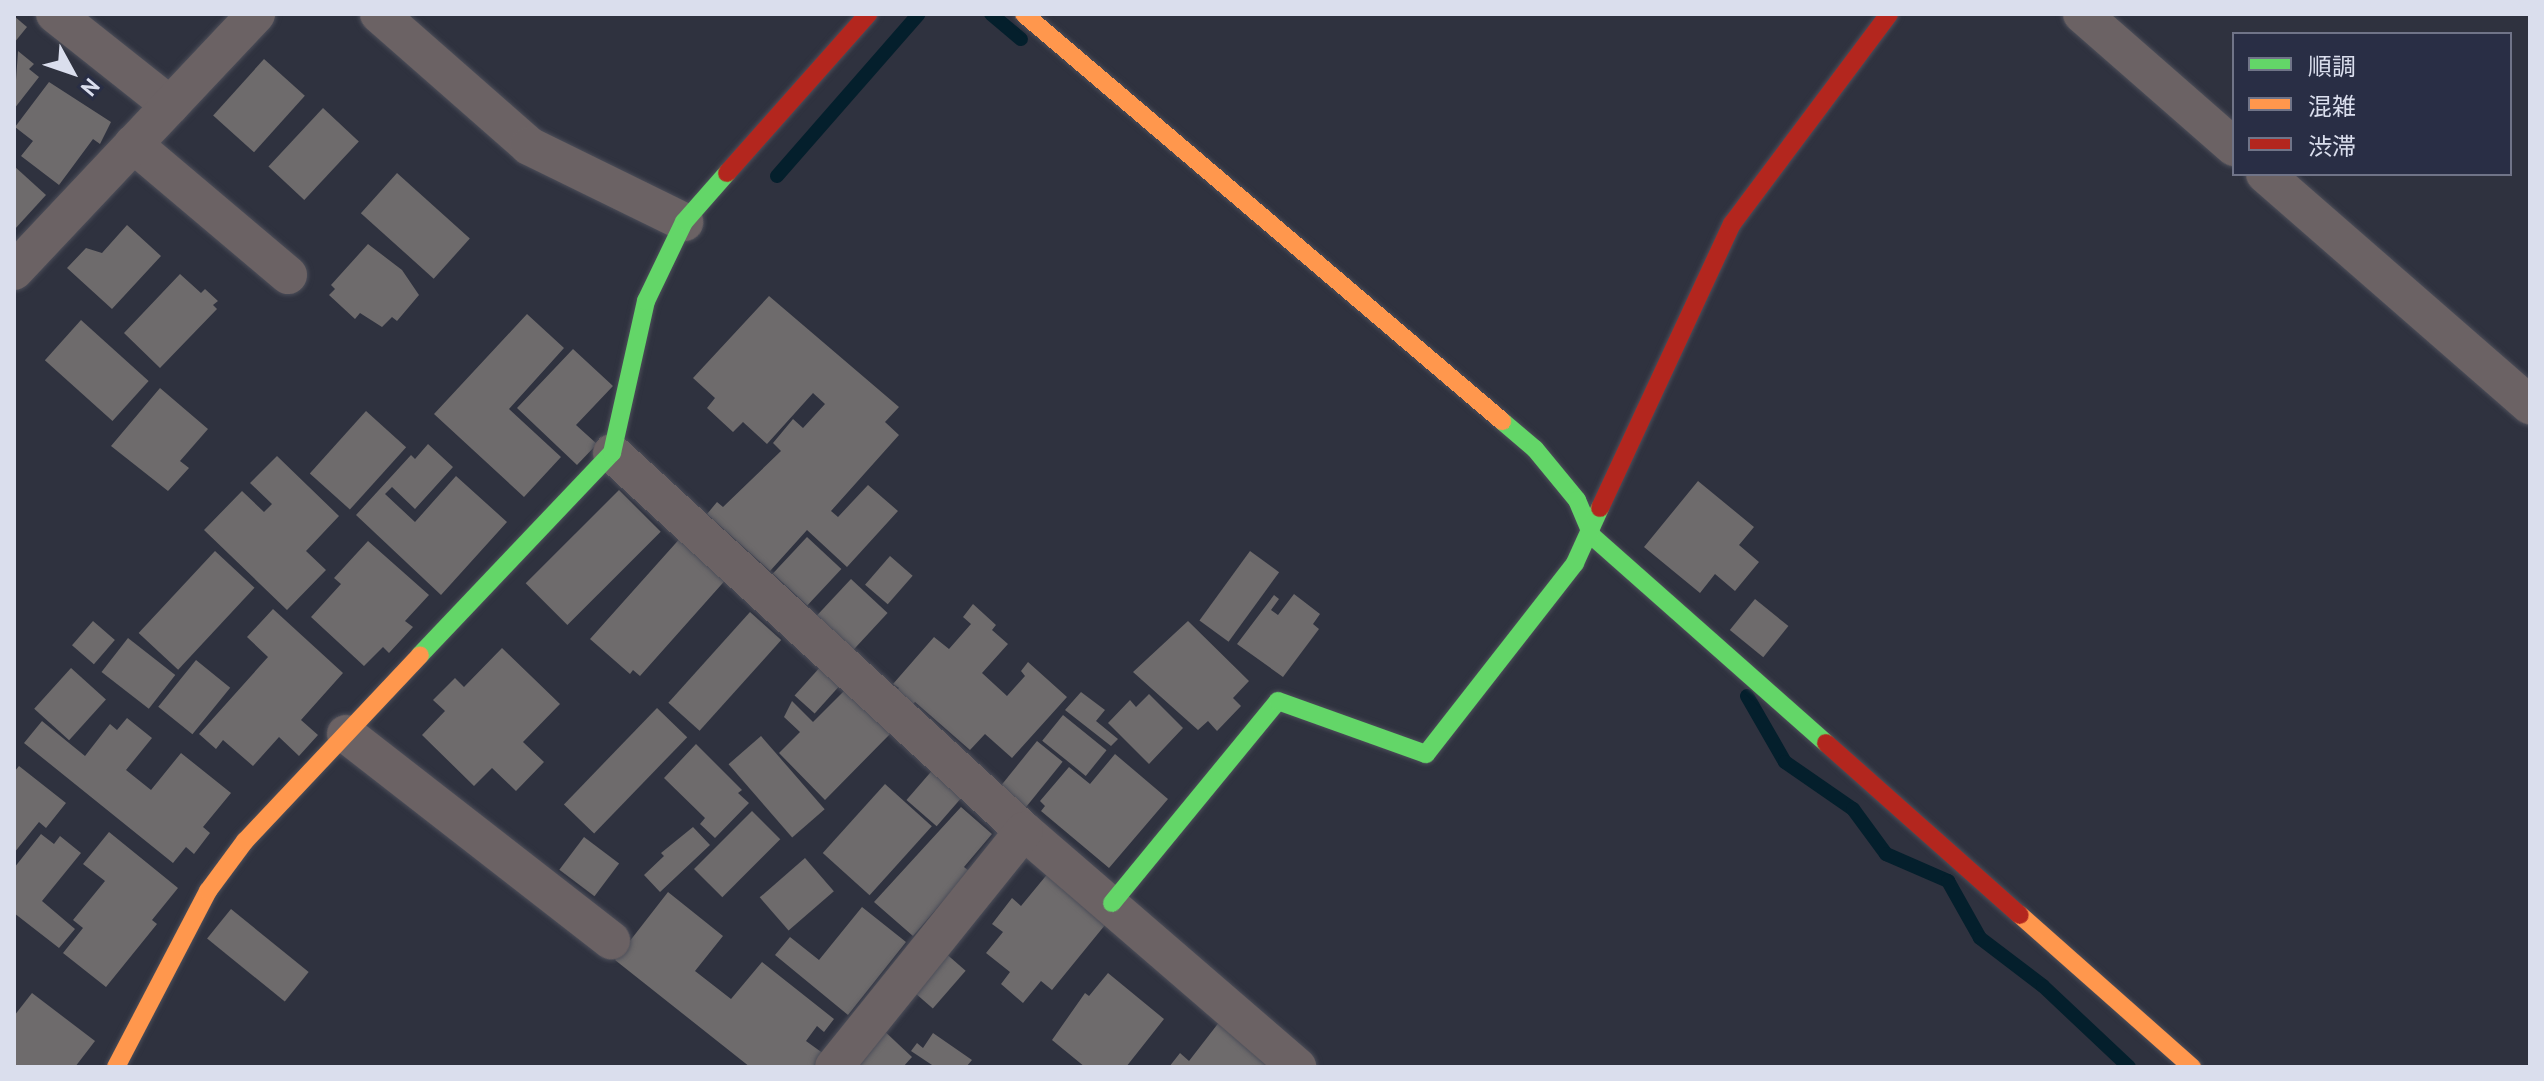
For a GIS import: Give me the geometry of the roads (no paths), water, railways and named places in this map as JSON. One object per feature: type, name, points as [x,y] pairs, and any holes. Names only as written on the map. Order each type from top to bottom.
[{"type":"street","points":[[55,14],[170,105]]},
{"type":"street","points":[[14,271],[256,14]]},
{"type":"street","points":[[379,14],[529,146],[684,222]]},
{"type":"street","points":[[1024,14],[1535,449],[1577,500],[1592,536],[2192,1067]]},
{"type":"street","points":[[1112,903],[1278,701],[1426,754],[1592,536],[1732,224],[1889,14]]},
{"type":"street","points":[[2082,14],[2232,145]]},
{"type":"street","points":[[116,1067],[208,891],[245,841],[612,453],[646,301],[684,222],[866,15]]},
{"type":"street","points":[[133,144],[288,275]]},
{"type":"street","points":[[2267,176],[2530,405]]},
{"type":"street","points":[[612,453],[1024,831],[1112,903],[1297,1067]]},
{"type":"street","points":[[346,734],[611,940]]},
{"type":"street","points":[[834,1067],[1024,831]]},
{"type":"waterway","points":[[777,176],[919,14]]},
{"type":"waterway","points":[[991,14],[1021,39]]},
{"type":"waterway","points":[[1747,696],[1785,762],[1853,809],[1886,854],[1948,881],[1980,938],[2043,986],[2129,1067]]}]
